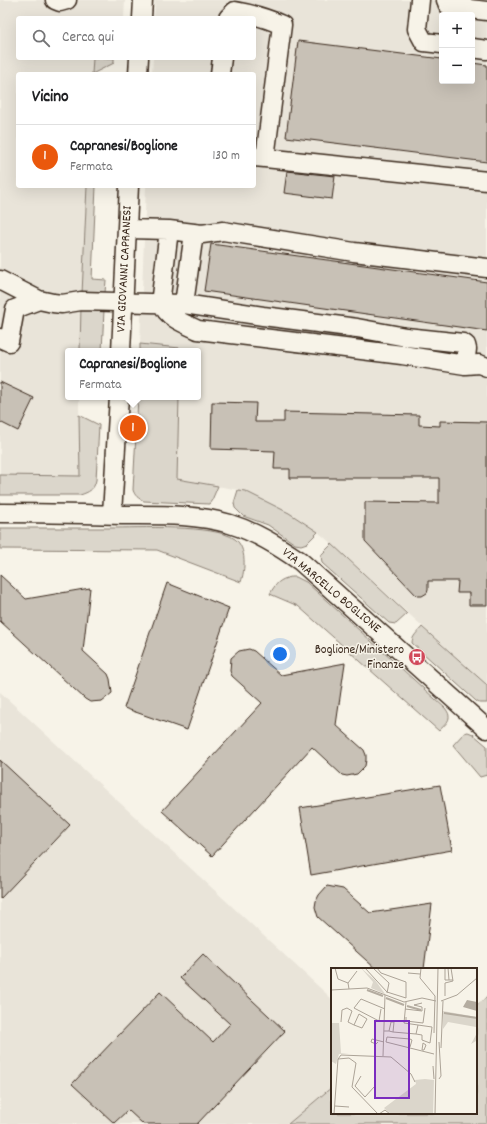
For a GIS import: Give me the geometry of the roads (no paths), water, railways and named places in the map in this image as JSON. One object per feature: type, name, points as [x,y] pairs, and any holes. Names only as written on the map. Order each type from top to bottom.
[{"type":"street","points":[[55,0],[60,2],[67,0]]},
{"type":"street","points":[[142,16],[143,0]]},
{"type":"street","points":[[420,0],[417,29],[424,42],[439,44]]},
{"type":"street","points":[[446,0],[448,5],[452,7],[487,11]]},
{"type":"street","points":[[230,16],[235,11],[270,19],[282,26],[260,157],[487,182]]},
{"type":"street","points":[[475,48],[487,50]]},
{"type":"street","points":[[138,72],[139,60]]},
{"type":"street","points":[[220,72],[222,60]]},
{"type":"street","name":"VIA GIOVANNI CAPRANESI","points":[[121,348],[129,188]]},
{"type":"street","points":[[127,228],[168,230],[202,234],[223,231],[354,252],[487,268]]},
{"type":"street","points":[[168,230],[161,303],[169,316],[198,330],[402,355],[465,365],[479,364],[487,367]]},
{"type":"street","points":[[184,304],[194,233]]},
{"type":"street","points":[[0,280],[39,300],[57,304],[76,301],[184,304],[350,327],[406,337],[463,343],[466,345],[467,349],[465,365]]},
{"type":"street","points":[[0,338],[9,342],[15,309],[39,300]]},
{"type":"street","points":[[402,355],[406,337]]},
{"type":"street","points":[[112,514],[119,400]]},
{"type":"street","name":"VIA MARCELLO BOGLIONE","points":[[0,513],[179,516],[212,520],[232,525],[257,535],[300,561],[487,730]]},
{"type":"place","name":"Capranesi/Boglione","points":[[133,428]]},
{"type":"place","name":"Boglione/Ministero Finanze","points":[[417,657]]}]
